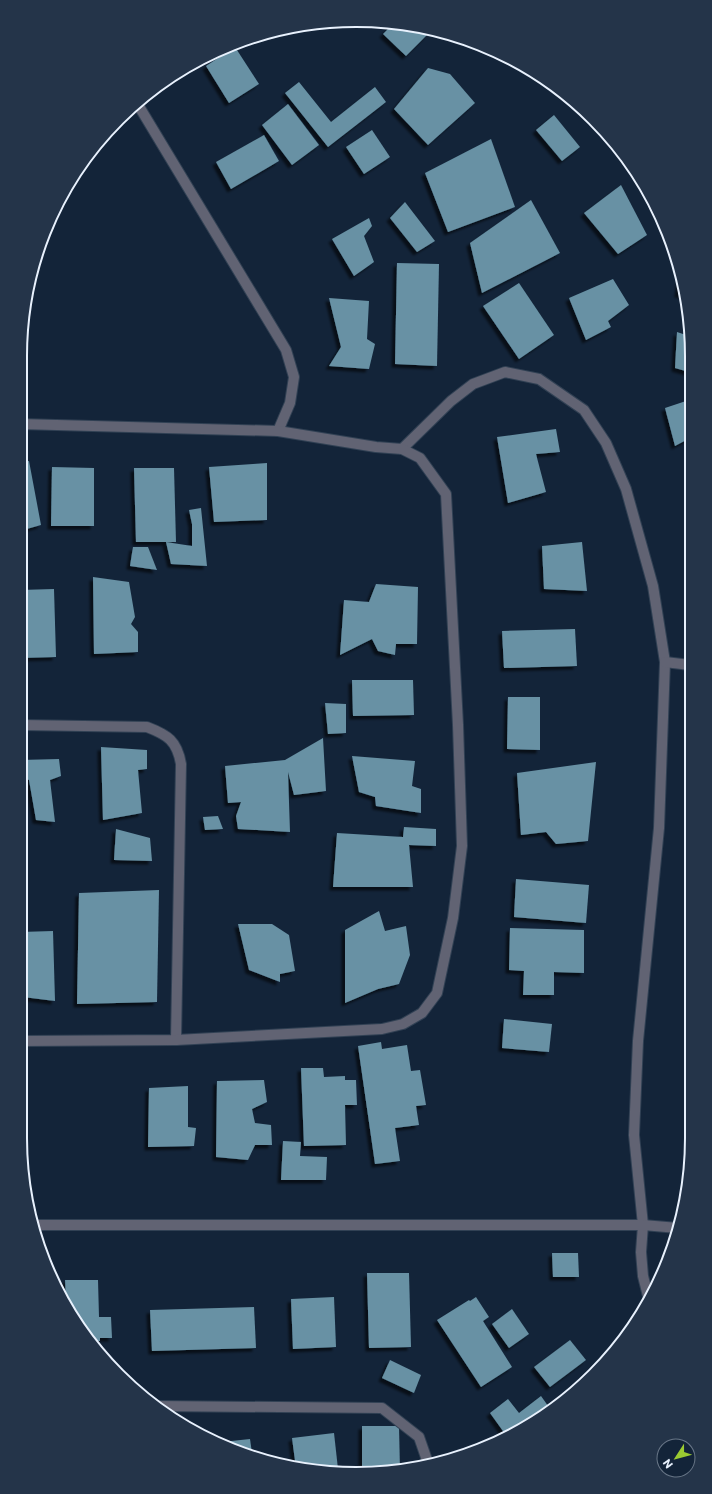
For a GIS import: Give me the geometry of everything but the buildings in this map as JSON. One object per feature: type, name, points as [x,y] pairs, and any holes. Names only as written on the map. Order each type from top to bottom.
[{"type":"street","points":[[140,108],[286,350],[294,378],[290,403],[278,431]]},
{"type":"street","points":[[402,449],[451,401],[473,384],[505,372],[539,379],[584,410],[606,443],[626,489],[653,586],[665,662],[659,828],[638,1041],[634,1135],[643,1225],[641,1252],[643,1276],[647,1291]]},
{"type":"street","points":[[27,423],[278,431],[376,447],[402,449],[420,458],[446,494],[458,725],[462,846],[453,918],[437,993],[422,1013],[403,1024],[382,1029],[176,1040],[27,1042]]},
{"type":"street","points":[[665,662],[685,664]]},
{"type":"street","points":[[27,725],[147,727],[164,733],[175,744],[181,764],[176,1040]]},
{"type":"street","points":[[39,1225],[643,1225],[673,1228]]},
{"type":"street","points":[[165,1406],[382,1408],[419,1437],[427,1459]]}]
